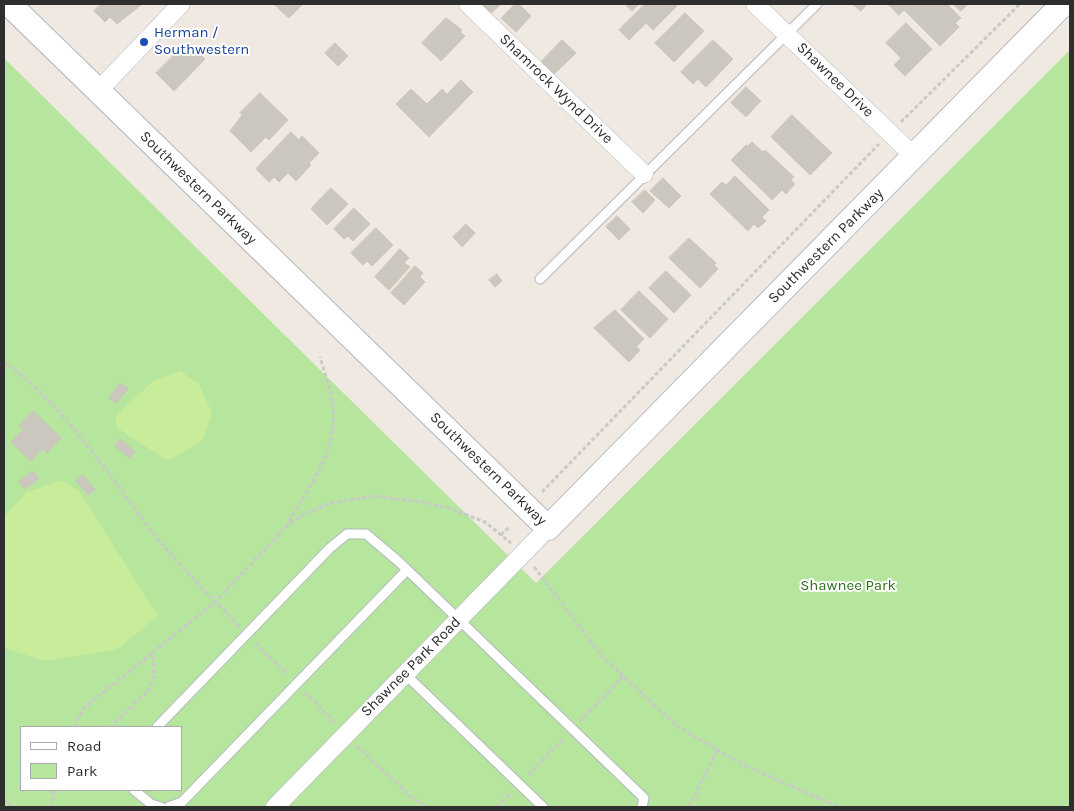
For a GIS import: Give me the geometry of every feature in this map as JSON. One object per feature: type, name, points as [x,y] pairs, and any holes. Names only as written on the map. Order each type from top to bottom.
[{"type":"street","name":"Southwestern Parkway","points":[[9,4],[548,528],[1063,4]]},
{"type":"street","points":[[98,91],[181,4]]},
{"type":"street","name":"Shamrock Wynd Drive","points":[[468,4],[644,174]]},
{"type":"street","name":"Shawnee Drive","points":[[755,4],[914,156]]},
{"type":"street","name":"Shawnee Park Road","points":[[275,807],[548,528]]},
{"type":"lane","points":[[540,280],[644,174],[817,4]]},
{"type":"lane","points":[[158,726],[330,548],[346,534],[366,534],[407,570],[644,798],[642,807]]},
{"type":"lane","points":[[135,791],[152,804],[161,807],[182,802],[407,570]]},
{"type":"lane","points":[[405,674],[543,807]]},
{"type":"path","points":[[542,492],[890,133],[1020,4]]},
{"type":"path","points":[[286,527],[326,451],[333,425],[332,399],[320,356]]},
{"type":"path","points":[[4,362],[24,376],[89,447],[153,532],[215,602],[346,734],[412,798],[426,807]]},
{"type":"path","points":[[74,726],[83,709],[215,602],[286,527],[304,514],[331,504],[373,496],[422,502],[452,509],[485,522],[523,554],[603,657],[678,727],[718,751],[839,807]]},
{"type":"path","points":[[501,535],[510,526]]},
{"type":"path","points":[[111,726],[148,691],[154,676],[153,652]]},
{"type":"path","points":[[497,807],[623,676]]},
{"type":"path","points":[[689,807],[718,751]]},
{"type":"path","points":[[51,807],[54,791]]},
{"type":"path","points":[[4,800],[14,807]]},
{"type":"green space","name":"Shawnee Park","points":[[1070,50],[1070,807],[4,807],[4,58],[536,583]]},
{"type":"green space","points":[[180,371],[199,384],[212,413],[203,440],[168,461],[117,428],[115,417],[153,381]]},
{"type":"green space","points":[[62,480],[79,491],[158,616],[116,650],[45,661],[4,648],[4,516],[27,492]]},
{"type":"building","points":[[101,4],[141,5],[117,24],[110,17],[105,22],[94,11]]},
{"type":"building","points":[[274,4],[303,4],[289,18]]},
{"type":"building","points":[[479,4],[501,4],[490,14]]},
{"type":"building","points":[[515,4],[519,4],[531,16],[516,32],[501,18]]},
{"type":"building","points":[[625,4],[639,4],[632,11]]},
{"type":"building","points":[[645,4],[675,4],[677,6],[653,30],[646,23],[629,40],[619,30]]},
{"type":"building","points":[[853,4],[867,4],[861,11]]},
{"type":"building","points":[[888,4],[947,4],[961,18],[955,23],[959,27],[940,46],[904,10],[899,15]]},
{"type":"building","points":[[953,4],[968,4],[961,11]]},
{"type":"building","points":[[685,13],[704,31],[674,62],[655,43]]},
{"type":"building","points":[[446,18],[462,30],[460,32],[465,36],[441,61],[422,43]]},
{"type":"building","points":[[906,23],[932,49],[905,76],[894,65],[901,58],[886,43]]},
{"type":"building","points":[[562,40],[576,53],[552,76],[540,63]]},
{"type":"building","points":[[713,40],[733,59],[706,87],[698,79],[693,84],[681,72]]},
{"type":"building","points":[[335,43],[348,56],[338,66],[325,53]]},
{"type":"building","points":[[182,47],[189,55],[195,49],[205,59],[174,91],[156,73]]},
{"type":"building","points":[[461,80],[473,92],[429,137],[396,104],[411,89],[427,104],[442,89],[447,94]]},
{"type":"building","points":[[746,87],[761,101],[746,117],[731,103]]},
{"type":"building","points":[[260,93],[288,120],[269,140],[266,137],[251,152],[230,131],[242,115],[240,113]]},
{"type":"building","points":[[792,115],[832,153],[810,175],[771,137]]},
{"type":"building","points":[[291,132],[299,140],[302,136],[319,153],[296,181],[288,173],[279,182],[274,177],[269,182],[256,169]]},
{"type":"building","points":[[752,142],[763,152],[765,150],[794,177],[791,180],[795,184],[786,194],[782,190],[772,200],[731,160],[746,145],[748,146]]},
{"type":"building","points":[[735,176],[769,210],[762,217],[766,221],[758,228],[754,224],[748,231],[710,194],[722,182],[726,185]]},
{"type":"building","points":[[663,178],[681,196],[669,208],[650,191]]},
{"type":"building","points":[[331,188],[348,204],[327,225],[311,209]]},
{"type":"building","points":[[645,190],[655,200],[643,213],[632,202]]},
{"type":"building","points":[[354,208],[370,224],[353,241],[348,236],[344,239],[334,229]]},
{"type":"building","points":[[617,216],[630,229],[619,240],[606,227]]},
{"type":"building","points":[[466,224],[475,233],[462,247],[453,237]]},
{"type":"building","points":[[376,228],[393,245],[372,266],[367,261],[363,265],[351,253]]},
{"type":"building","points":[[689,238],[716,263],[714,265],[718,269],[700,288],[669,258]]},
{"type":"building","points":[[400,249],[409,258],[404,263],[410,267],[389,290],[375,277]]},
{"type":"building","points":[[415,266],[423,273],[420,277],[425,282],[404,305],[391,293]]},
{"type":"building","points":[[666,271],[691,295],[674,313],[649,288]]},
{"type":"building","points":[[497,274],[502,281],[495,287],[489,280]]},
{"type":"building","points":[[639,291],[668,319],[650,338],[621,310]]},
{"type":"building","points":[[615,310],[644,339],[636,347],[640,350],[629,362],[594,328]]},
{"type":"building","points":[[120,383],[128,389],[116,403],[109,398]]},
{"type":"building","points":[[33,411],[61,438],[47,453],[43,449],[31,461],[11,442],[23,430],[19,426]]},
{"type":"building","points":[[120,439],[135,451],[129,458],[115,446]]},
{"type":"building","points":[[33,471],[39,478],[25,489],[19,482]]},
{"type":"building","points":[[83,475],[95,490],[88,495],[76,481]]},
{"type":"place","name":"Herman / Southwestern","points":[[144,42]]}]
